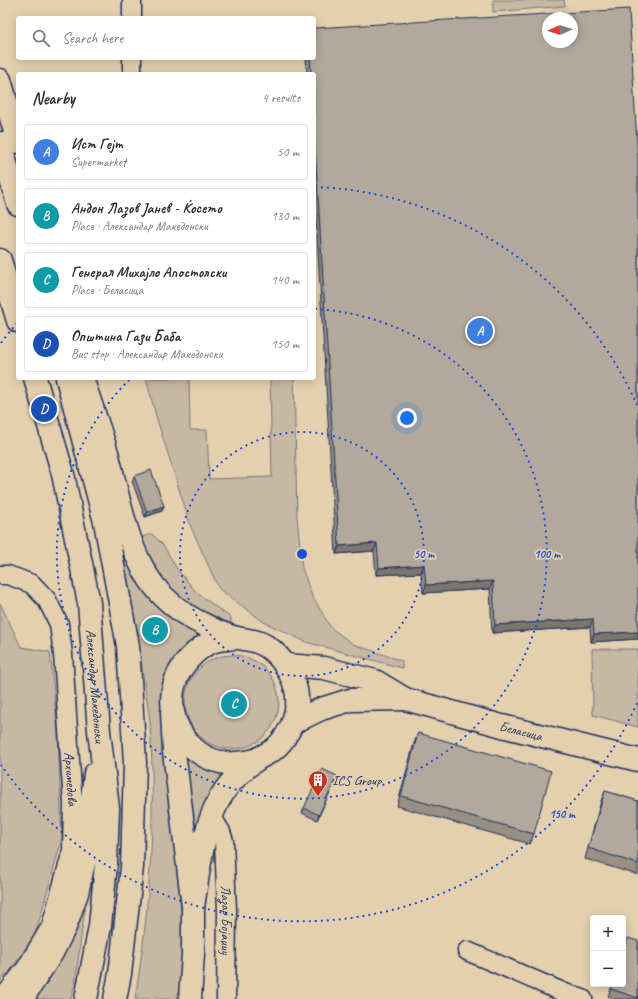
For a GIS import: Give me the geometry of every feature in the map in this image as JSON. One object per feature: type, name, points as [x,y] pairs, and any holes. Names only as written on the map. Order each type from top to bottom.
[{"type":"street","points":[[132,0],[132,16]]},
{"type":"street","points":[[0,80],[16,135]]},
{"type":"street","points":[[0,143],[16,197]]},
{"type":"street","points":[[0,260],[16,314]]},
{"type":"street","name":"Александар Македонски","points":[[36,380],[63,474],[89,604],[99,731],[108,808],[106,864],[100,926],[86,999]]},
{"type":"street","points":[[69,380],[105,522],[128,646],[135,763],[132,867],[120,974],[115,999]]},
{"type":"street","points":[[83,380],[98,423],[123,515],[136,552],[149,578],[163,596],[180,610],[206,626],[236,638],[256,641],[273,651],[286,665],[295,683],[297,702],[294,722],[285,738],[272,751],[256,760],[236,778],[225,790],[218,803],[209,826],[193,907]]},
{"type":"street","name":"Архимедова","points":[[0,575],[8,575],[32,584],[47,600],[59,624],[69,730],[73,805],[72,851],[51,926],[26,968],[2,999]]},
{"type":"street","points":[[190,999],[193,954],[193,907],[174,752],[172,712],[173,689],[180,669],[195,652],[214,641],[236,638]]},
{"type":"street","name":"Беласица","points":[[286,665],[324,668],[375,681],[405,699],[502,726],[638,760]]},
{"type":"street","name":"Беласица","points":[[294,722],[321,709],[350,700],[405,699]]},
{"type":"street","points":[[172,712],[177,727],[185,740],[196,751],[210,759],[225,763],[241,764],[256,760]]},
{"type":"street","points":[[22,999],[52,953],[65,927],[77,893],[85,858],[99,731]]},
{"type":"street","name":"Лазар Бојаџиу","points":[[212,817],[221,832],[224,842],[227,910],[226,999]]},
{"type":"street","points":[[467,951],[564,996],[583,999]]},
{"type":"shaded area","points":[[493,0],[564,0],[565,6],[493,12]]},
{"type":"shaded area","points":[[147,380],[189,380],[190,430],[207,430],[209,479],[272,477],[270,380],[294,380],[297,516],[302,568],[312,596],[331,628],[353,644],[402,661],[402,668],[306,642],[264,622],[219,589],[191,527],[156,416]]},
{"type":"shaded area","points":[[152,534],[163,545],[177,569],[197,593],[231,618],[231,623],[208,617],[173,594],[148,561],[139,538]]},
{"type":"shaded area","points":[[127,561],[144,593],[173,620],[198,635],[178,652],[167,669],[161,699],[175,782],[186,931],[180,999],[135,999],[145,931],[148,896],[152,827],[152,758],[148,708],[124,562]]},
{"type":"shaded area","points":[[0,603],[21,647],[50,652],[58,734],[62,839],[35,935],[10,971],[0,981]]},
{"type":"shaded area","points":[[592,649],[638,649],[638,727],[593,715]]},
{"type":"shaded area","points":[[232,655],[250,659],[265,669],[275,684],[279,702],[275,720],[265,735],[250,745],[232,749],[214,745],[199,735],[189,720],[185,702],[189,684],[199,669],[214,659]]},
{"type":"shaded area","points":[[185,754],[223,773],[212,788],[208,797],[194,841]]},
{"type":"shaded area","points":[[81,906],[85,907],[75,984],[71,999],[33,999],[49,980],[72,935]]},
{"type":"building","points":[[629,9],[638,160],[638,632],[594,634],[593,619],[495,625],[493,581],[426,585],[424,565],[379,568],[377,543],[339,546],[316,164],[316,72],[311,72],[310,60],[316,60],[316,28],[542,14],[542,48],[578,48],[578,12]]},
{"type":"building","points":[[151,470],[164,506],[147,512],[134,476]]},
{"type":"building","points":[[418,733],[551,771],[534,834],[401,796]]},
{"type":"building","name":"ICS Group","points":[[322,769],[337,776],[319,815],[304,808]]},
{"type":"building","points":[[605,791],[638,801],[638,864],[588,848]]},
{"type":"building","points":[[628,938],[638,941],[638,998],[611,989],[612,987],[626,987],[626,944]]},
{"type":"place","name":"Ист Гејт","points":[[480,331]]},
{"type":"place","name":"Општина Гази Баба","points":[[44,409]]},
{"type":"place","name":"Андон Лазов Јанев - Ќосето","points":[[155,630]]},
{"type":"place","name":"Генерал Михајло Апостолски","points":[[234,704]]},
{"type":"place","name":"ICS Group","points":[[318,797]]}]
